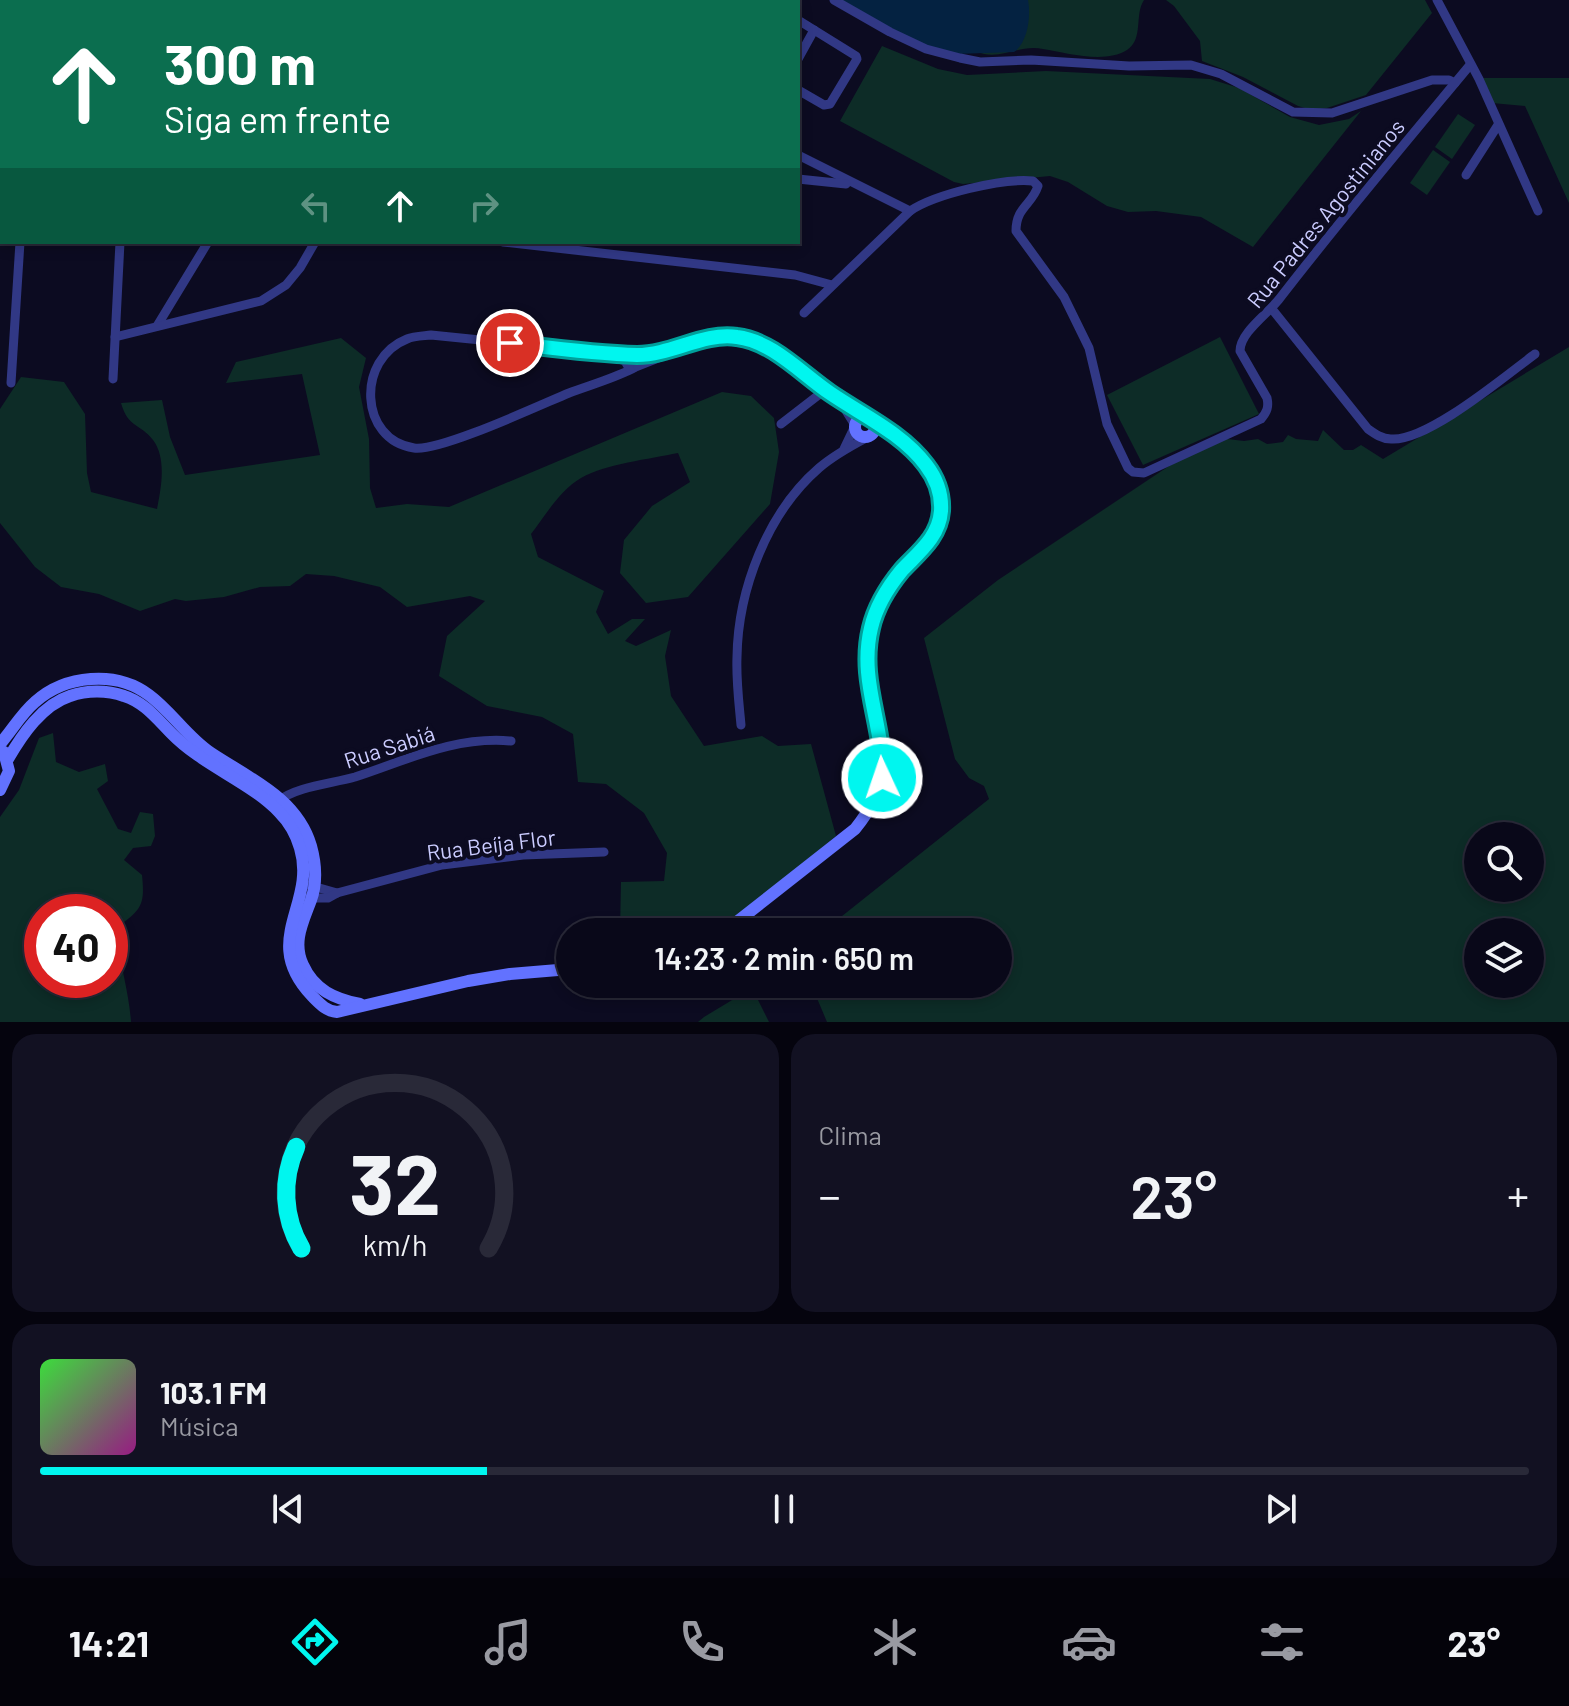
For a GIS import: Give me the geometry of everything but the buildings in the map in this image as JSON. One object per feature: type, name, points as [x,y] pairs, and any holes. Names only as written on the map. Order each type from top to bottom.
[{"type":"street","points":[[834,0],[926,49],[960,58],[980,62],[1031,60],[1129,66],[1191,65],[1221,74],[1293,112],[1332,113],[1432,80],[1455,83]]},
{"type":"street","points":[[1437,0],[1538,211]]},
{"type":"street","points":[[800,21],[866,62]]},
{"type":"street","points":[[800,55],[814,30]]},
{"type":"street","points":[[800,91],[824,105],[830,104],[856,56]]},
{"type":"street","name":"Rua Padres Agostinianos","points":[[910,211],[942,195],[1028,180],[1037,183],[1038,191],[1020,210],[1016,219],[1016,231],[1064,297],[1089,348],[1107,424],[1128,468],[1144,473],[1261,419],[1268,405],[1240,347],[1244,338],[1272,309],[1326,238],[1470,65]]},
{"type":"street","points":[[1466,175],[1498,125]]},
{"type":"street","points":[[800,156],[910,211],[804,313]]},
{"type":"street","points":[[800,179],[853,184]]},
{"type":"street","points":[[11,383],[20,244]]},
{"type":"street","points":[[113,379],[120,244]]},
{"type":"street","points":[[157,326],[207,244]]},
{"type":"street","points":[[115,337],[261,301],[286,285],[314,244]]},
{"type":"street","points":[[525,244],[795,275],[832,285]]},
{"type":"street","points":[[1272,309],[1368,429],[1390,439],[1403,438],[1454,413],[1535,354]]},
{"type":"street","points":[[631,362],[603,354],[431,335],[408,338],[394,346],[373,372],[369,386],[371,406],[388,437],[401,445],[417,449],[453,440],[606,379],[631,362],[711,337],[739,337],[769,348],[906,445],[925,463],[934,477],[941,507],[940,521],[934,535],[886,591],[871,627],[866,674],[883,758],[877,794],[855,829],[742,918]]},
{"type":"street","points":[[781,424],[825,390]]},
{"type":"street","points":[[834,396],[847,409],[858,435],[906,445]]},
{"type":"street","points":[[844,449],[858,419],[870,419]]},
{"type":"street","points":[[741,725],[737,657],[740,624],[751,578],[764,543],[784,509],[818,469],[875,431],[870,419]]},
{"type":"street","points":[[0,790],[9,771],[8,759],[0,744],[33,703],[60,685],[99,679],[119,682],[146,693],[191,738],[295,814],[311,845],[315,864],[306,898],[289,932],[291,960],[305,988],[325,1009],[368,1005],[482,978],[556,970]]},
{"type":"street","points":[[8,759],[26,733],[51,706],[69,696],[91,691],[109,692],[134,700],[195,755],[277,802]]},
{"type":"street","name":"Rua Sabiá","points":[[277,802],[458,743],[489,739],[511,741]]},
{"type":"street","name":"Rua Beíja Flor","points":[[306,898],[328,898],[442,865],[523,855],[604,852]]},
{"type":"street","points":[[308,885],[337,893]]},
{"type":"green space","points":[[834,0],[1144,0],[1132,45],[1118,54],[1097,57],[1035,48],[984,54]]},
{"type":"green space","points":[[1166,0],[1425,0],[1432,13],[1366,95],[1312,110],[1202,61],[1200,41]]},
{"type":"green space","points":[[882,46],[938,69],[967,75],[1046,71],[1210,79],[1239,88],[1290,117],[1319,125],[1349,119],[1361,111],[1253,247],[1201,217],[1156,211],[1128,212],[1107,206],[1068,182],[1050,176],[963,184],[954,182],[840,121]]},
{"type":"green space","points":[[1481,78],[1569,78],[1569,203],[1525,106],[1492,103]]},
{"type":"green space","points":[[1458,114],[1475,125],[1452,159],[1435,147]]},
{"type":"green space","points":[[1433,150],[1450,162],[1427,195],[1410,183]]},
{"type":"green space","points":[[1220,337],[1259,414],[1143,465],[1107,395]]},
{"type":"green space","points":[[341,338],[366,358],[359,387],[369,439],[370,488],[376,508],[407,504],[449,507],[722,392],[751,396],[774,418],[779,452],[770,504],[688,597],[646,603],[620,573],[624,540],[652,506],[690,482],[678,453],[615,466],[581,478],[560,496],[531,534],[538,557],[604,591],[596,612],[608,634],[632,619],[645,619],[625,641],[636,646],[671,630],[665,656],[671,696],[704,746],[762,736],[778,746],[811,744],[836,836],[736,918],[620,918],[621,882],[664,881],[667,853],[644,813],[606,784],[578,782],[573,734],[542,717],[487,706],[439,676],[447,636],[485,601],[470,596],[407,607],[380,587],[334,576],[306,574],[290,586],[260,587],[224,597],[186,601],[175,599],[140,611],[99,594],[61,587],[35,567],[0,523],[0,409],[21,377],[64,382],[85,414],[87,473],[91,492],[157,509],[162,474],[157,447],[127,417],[121,403],[162,400],[170,437],[185,475],[320,455],[302,374],[226,383],[236,362]]},
{"type":"green space","points":[[1569,347],[1569,1022],[827,1022],[817,998],[1012,998],[1012,918],[840,918],[989,799],[984,786],[969,778],[955,759],[924,638],[998,580],[1181,458],[1219,438],[1258,439],[1267,444],[1283,442],[1288,435],[1318,441],[1323,430],[1344,450],[1353,450],[1361,445],[1383,459]]},
{"type":"green space","points":[[53,733],[56,762],[79,772],[105,764],[108,781],[97,789],[118,829],[131,833],[140,812],[153,814],[155,836],[151,846],[133,848],[124,860],[142,875],[143,885],[140,905],[128,919],[128,894],[24,894],[24,998],[128,998],[131,1022],[0,1022],[0,817],[19,790],[39,738]]},
{"type":"green space","points":[[735,998],[757,998],[769,1022],[698,1022]]},
{"type":"water","points":[[834,0],[1028,0],[1029,21],[1023,42],[1014,52],[956,54],[926,48]]},
{"type":"route","points":[[510,343],[637,355],[676,350],[711,337],[752,340],[769,348],[834,396],[895,435],[925,463],[939,492],[940,521],[923,550],[886,591],[871,627],[866,654],[866,674],[883,758],[882,778]]}]
